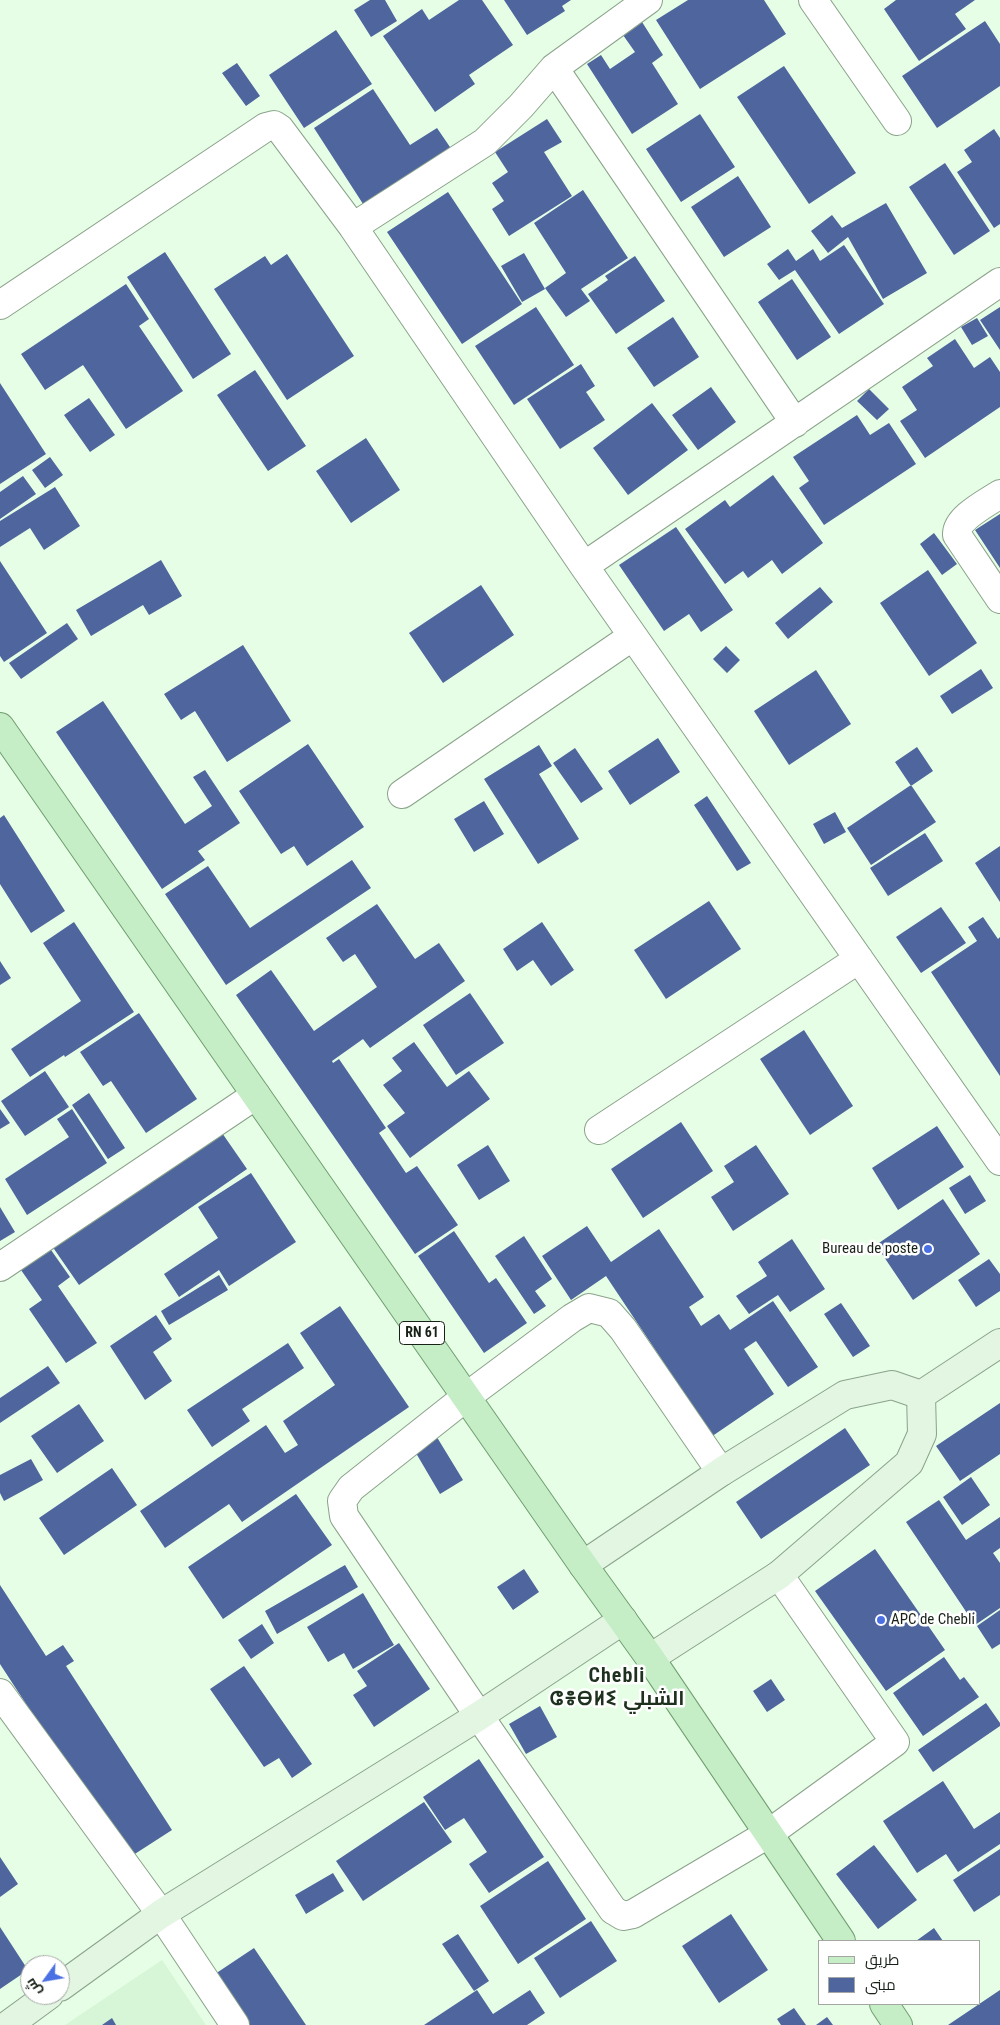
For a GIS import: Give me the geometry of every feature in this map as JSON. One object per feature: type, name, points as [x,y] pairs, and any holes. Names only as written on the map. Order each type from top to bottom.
[{"type":"main road","name":"RN 61","points":[[0,727],[583,1566],[650,1658],[840,1940]]},
{"type":"main road","points":[[921,1395],[1000,1343]]},
{"type":"main road","points":[[583,1566],[721,1472],[846,1395],[892,1385],[921,1395]]},
{"type":"main road","points":[[650,1658],[778,1575],[909,1463],[922,1434],[921,1395]]},
{"type":"main road","points":[[70,1980],[161,1914],[479,1716],[622,1620]]},
{"type":"main road","points":[[8,2025],[35,2005]]},
{"type":"main road","points":[[885,2005],[898,2025]]},
{"type":"street","points":[[353,227],[485,142],[521,106],[554,68],[648,0]]},
{"type":"street","points":[[813,0],[897,121]]},
{"type":"street","points":[[554,68],[795,423]]},
{"type":"street","points":[[0,305],[266,127],[274,125],[280,129],[353,227],[584,566],[1000,1161]]},
{"type":"street","points":[[584,566],[1000,282]]},
{"type":"street","points":[[1000,494],[962,520],[956,530],[957,535],[1000,599]]},
{"type":"street","points":[[402,794],[633,636]]},
{"type":"street","points":[[599,1130],[859,959]]},
{"type":"street","points":[[0,1267],[256,1095]]},
{"type":"street","points":[[721,1472],[623,1329],[609,1313],[589,1308],[572,1318],[466,1397],[351,1488],[342,1501],[344,1516],[479,1716],[613,1910],[623,1916],[633,1914],[768,1834],[895,1742],[778,1575]]},
{"type":"street","points":[[0,1693],[161,1914],[235,2025]]},
{"type":"shaded area","points":[[162,1960],[206,2025],[65,2025]]},
{"type":"building","points":[[370,0],[385,0],[397,21],[371,37],[354,10]]},
{"type":"building","points":[[459,0],[482,0],[513,45],[469,75],[475,84],[435,112],[383,36],[422,9],[429,20]]},
{"type":"building","points":[[504,0],[571,0],[562,6],[565,11],[527,35]]},
{"type":"building","points":[[688,0],[764,0],[786,34],[700,89],[656,20]]},
{"type":"building","points":[[896,0],[975,0],[955,14],[966,29],[919,61],[884,9]]},
{"type":"building","points":[[985,21],[1000,44],[1000,86],[937,128],[902,76]]},
{"type":"building","points":[[642,22],[663,55],[652,63],[678,104],[632,134],[587,64],[601,55],[610,69],[635,52],[623,35]]},
{"type":"building","points":[[336,30],[372,84],[304,128],[269,75]]},
{"type":"building","points":[[237,63],[260,96],[246,106],[222,73]]},
{"type":"building","points":[[784,66],[856,173],[809,204],[737,97]]},
{"type":"building","points":[[373,89],[410,145],[437,128],[452,150],[365,207],[314,128]]},
{"type":"building","points":[[700,114],[735,167],[681,202],[646,149]]},
{"type":"building","points":[[547,119],[562,142],[544,152],[572,196],[509,236],[492,209],[504,201],[492,183],[508,172],[495,152]]},
{"type":"building","points":[[994,129],[1000,138],[1000,224],[994,228],[957,172],[972,162],[964,150]]},
{"type":"building","points":[[945,163],[990,231],[954,255],[909,187]]},
{"type":"building","points":[[738,176],[771,227],[724,257],[691,207]]},
{"type":"building","points":[[583,190],[628,258],[581,289],[590,301],[566,317],[545,288],[566,273],[534,223]]},
{"type":"building","points":[[448,192],[522,304],[462,344],[387,232]]},
{"type":"building","points":[[886,203],[927,273],[883,299],[848,237],[828,253],[811,231],[832,215],[842,228]]},
{"type":"building","points":[[844,245],[884,304],[839,334],[795,270],[779,280],[767,264],[788,249],[796,261],[813,249],[820,261]]},
{"type":"building","points":[[165,252],[231,354],[193,379],[127,277]]},
{"type":"building","points":[[524,253],[545,289],[522,302],[501,266]]},
{"type":"building","points":[[287,254],[354,356],[287,400],[214,289],[265,256],[271,265]]},
{"type":"building","points":[[635,256],[665,301],[616,334],[588,294],[608,280],[605,276]]},
{"type":"building","points":[[792,279],[831,337],[797,360],[758,302]]},
{"type":"building","points":[[126,284],[149,319],[139,326],[183,391],[126,429],[83,365],[45,390],[21,354]]},
{"type":"building","points":[[536,307],[574,365],[514,405],[475,346]]},
{"type":"building","points":[[1000,307],[1000,350],[980,320]]},
{"type":"building","points":[[673,317],[699,357],[654,387],[627,348]]},
{"type":"building","points":[[977,318],[988,336],[972,345],[961,327]]},
{"type":"building","points":[[955,339],[974,368],[990,357],[1000,372],[1000,407],[925,458],[900,421],[917,410],[902,387],[933,366],[927,358]]},
{"type":"building","points":[[581,364],[595,386],[586,392],[605,420],[560,449],[527,399]]},
{"type":"building","points":[[255,370],[306,446],[268,471],[217,395]]},
{"type":"building","points":[[0,383],[46,454],[0,484]]},
{"type":"building","points":[[711,387],[736,422],[698,450],[672,415]]},
{"type":"building","points":[[869,389],[889,409],[877,420],[857,401]]},
{"type":"building","points":[[89,398],[115,435],[90,452],[64,415]]},
{"type":"building","points":[[652,403],[688,450],[628,495],[593,448]]},
{"type":"building","points":[[857,415],[870,435],[889,423],[916,464],[824,525],[799,488],[809,481],[793,457]]},
{"type":"building","points":[[366,438],[400,490],[351,523],[316,471]]},
{"type":"building","points":[[50,457],[63,475],[45,488],[32,470]]},
{"type":"building","points":[[773,475],[823,543],[782,574],[772,560],[748,578],[743,571],[725,584],[685,529],[725,500],[730,507]]},
{"type":"building","points":[[23,476],[36,494],[0,519],[0,492]]},
{"type":"building","points":[[55,487],[80,526],[44,550],[30,528],[0,547],[0,521]]},
{"type":"building","points":[[1000,514],[1000,568],[975,530]]},
{"type":"building","points":[[676,527],[733,610],[701,632],[689,614],[664,631],[619,565]]},
{"type":"building","points":[[934,533],[957,564],[942,575],[920,544]]},
{"type":"building","points":[[161,560],[182,596],[149,615],[143,605],[91,636],[76,610]]},
{"type":"building","points":[[0,561],[47,633],[4,662],[0,656]]},
{"type":"building","points":[[928,570],[977,643],[929,676],[880,603]]},
{"type":"building","points":[[481,585],[514,635],[443,683],[409,633]]},
{"type":"building","points":[[820,587],[833,602],[788,639],[775,623]]},
{"type":"building","points":[[67,623],[78,639],[21,679],[9,663]]},
{"type":"building","points":[[243,645],[291,721],[227,762],[195,711],[181,720],[164,694]]},
{"type":"building","points":[[726,646],[740,660],[727,673],[713,659]]},
{"type":"building","points":[[981,669],[993,688],[952,714],[940,696]]},
{"type":"building","points":[[816,670],[851,724],[789,765],[754,711]]},
{"type":"building","points":[[103,701],[185,824],[212,806],[193,777],[205,770],[240,823],[198,851],[205,860],[162,889],[56,732]]},
{"type":"building","points":[[658,738],[680,772],[630,805],[608,771]]},
{"type":"building","points":[[308,744],[364,827],[307,866],[294,846],[281,854],[239,791]]},
{"type":"building","points":[[539,745],[552,766],[539,774],[579,839],[538,864],[484,779]]},
{"type":"building","points":[[917,747],[933,771],[911,786],[895,762]]},
{"type":"building","points":[[575,748],[603,789],[581,803],[553,763]]},
{"type":"building","points":[[911,785],[936,822],[871,865],[847,828]]},
{"type":"building","points":[[707,796],[751,863],[737,871],[694,805]]},
{"type":"building","points":[[484,801],[504,834],[474,852],[454,819]]},
{"type":"building","points":[[835,812],[846,832],[824,844],[813,824]]},
{"type":"building","points":[[4,815],[65,911],[31,933],[0,884],[0,818]]},
{"type":"building","points":[[925,833],[943,861],[888,896],[870,868]]},
{"type":"building","points":[[1000,846],[1000,902],[975,863]]},
{"type":"building","points":[[352,860],[371,888],[226,985],[165,894],[208,866],[250,928]]},
{"type":"building","points":[[709,901],[741,949],[666,999],[634,950]]},
{"type":"building","points":[[377,904],[415,959],[439,943],[465,981],[370,1048],[363,1039],[332,1061],[333,1063],[339,1059],[386,1128],[379,1133],[406,1173],[417,1166],[458,1225],[415,1254],[236,995],[271,970],[314,1031],[377,987],[355,954],[343,962],[326,938]]},
{"type":"building","points":[[941,907],[966,943],[921,973],[896,937]]},
{"type":"building","points":[[983,917],[998,939],[1000,937],[1000,1076],[931,972],[977,941],[968,927]]},
{"type":"building","points":[[74,922],[134,1012],[65,1057],[64,1055],[30,1077],[11,1049],[81,1001],[43,943]]},
{"type":"building","points":[[542,922],[574,970],[551,986],[533,960],[517,971],[503,949]]},
{"type":"building","points":[[0,961],[11,978],[0,985]]},
{"type":"building","points":[[470,993],[504,1043],[456,1075],[423,1025]]},
{"type":"building","points":[[139,1013],[197,1099],[146,1133],[111,1081],[103,1086],[80,1052]]},
{"type":"building","points":[[804,1030],[853,1106],[810,1135],[760,1059]]},
{"type":"building","points":[[414,1042],[447,1087],[469,1071],[490,1099],[410,1158],[387,1126],[405,1113],[383,1085],[402,1071],[392,1058]]},
{"type":"building","points":[[45,1071],[69,1107],[25,1136],[1,1101]]},
{"type":"building","points":[[89,1093],[125,1148],[108,1159],[72,1105]]},
{"type":"building","points":[[0,1109],[10,1123],[0,1129]]},
{"type":"building","points":[[72,1109],[107,1163],[27,1215],[5,1179],[69,1137],[57,1119]]},
{"type":"building","points":[[681,1122],[713,1171],[643,1218],[611,1169]]},
{"type":"building","points":[[937,1126],[964,1167],[898,1210],[872,1168]]},
{"type":"building","points":[[220,1130],[247,1169],[79,1285],[52,1246]]},
{"type":"building","points":[[488,1145],[510,1181],[479,1200],[457,1165]]},
{"type":"building","points":[[756,1145],[789,1194],[733,1231],[711,1197],[734,1182],[724,1166]]},
{"type":"building","points":[[251,1173],[296,1242],[229,1286],[219,1270],[179,1297],[164,1274],[218,1238],[198,1207]]},
{"type":"building","points":[[970,1175],[986,1201],[965,1214],[949,1188]]},
{"type":"building","name":"Bureau de poste","points":[[943,1199],[980,1254],[913,1300],[876,1245]]},
{"type":"building","points":[[0,1207],[15,1232],[0,1241]]},
{"type":"building","points":[[587,1226],[611,1262],[659,1229],[704,1297],[689,1307],[701,1326],[719,1314],[730,1330],[773,1301],[818,1367],[788,1387],[756,1341],[744,1349],[774,1394],[708,1439],[663,1372],[668,1369],[606,1276],[571,1300],[542,1256]]},
{"type":"building","points":[[454,1231],[489,1283],[496,1278],[527,1323],[484,1353],[418,1256]]},
{"type":"building","points":[[524,1236],[552,1279],[535,1291],[546,1306],[534,1314],[495,1256]]},
{"type":"building","points":[[792,1239],[825,1289],[790,1312],[778,1295],[749,1314],[736,1296],[767,1276],[758,1262]]},
{"type":"building","points":[[51,1250],[70,1277],[58,1286],[97,1343],[66,1363],[29,1309],[42,1300],[21,1270]]},
{"type":"building","points":[[989,1259],[1000,1274],[1000,1291],[976,1307],[958,1280]]},
{"type":"building","points":[[219,1275],[228,1290],[169,1325],[161,1311]]},
{"type":"building","points":[[841,1303],[870,1346],[853,1357],[824,1314]]},
{"type":"building","points":[[340,1306],[409,1407],[242,1522],[229,1504],[165,1548],[140,1511],[266,1425],[285,1453],[298,1445],[283,1421],[335,1385],[300,1333]]},
{"type":"building","points":[[156,1315],[172,1339],[153,1352],[172,1381],[145,1400],[110,1346]]},
{"type":"building","points":[[288,1343],[304,1368],[242,1409],[250,1421],[212,1447],[187,1410]]},
{"type":"building","points":[[48,1366],[60,1383],[0,1423],[0,1398]]},
{"type":"building","points":[[1000,1403],[1000,1454],[960,1481],[936,1446]]},
{"type":"building","points":[[79,1404],[104,1441],[57,1473],[31,1436]]},
{"type":"building","points":[[845,1428],[870,1465],[761,1539],[736,1502]]},
{"type":"building","points":[[435,1434],[463,1480],[440,1494],[413,1448]]},
{"type":"building","points":[[31,1459],[43,1480],[4,1501],[0,1493],[0,1475]]},
{"type":"building","points":[[112,1468],[137,1505],[64,1555],[39,1518]]},
{"type":"building","points":[[971,1477],[990,1505],[962,1525],[943,1497]]},
{"type":"building","points":[[296,1494],[332,1545],[223,1619],[188,1567]]},
{"type":"building","points":[[939,1500],[966,1540],[1000,1517],[1000,1548],[993,1553],[1000,1563],[1000,1608],[975,1625],[906,1522]]},
{"type":"building","name":"APC de Chebli","points":[[875,1549],[945,1650],[886,1691],[815,1591]]},
{"type":"building","points":[[345,1565],[358,1587],[277,1634],[265,1611]]},
{"type":"building","points":[[524,1569],[539,1592],[513,1610],[497,1587]]},
{"type":"building","points":[[0,1585],[46,1656],[63,1645],[74,1661],[66,1666],[172,1830],[127,1859],[0,1664]]},
{"type":"building","points":[[363,1593],[394,1645],[353,1669],[344,1653],[328,1662],[307,1627]]},
{"type":"building","points":[[1000,1610],[1000,1644],[992,1649],[977,1626]]},
{"type":"building","points":[[262,1624],[274,1643],[251,1659],[238,1640]]},
{"type":"building","points":[[399,1643],[430,1689],[374,1727],[353,1695],[367,1686],[357,1671]]},
{"type":"building","points":[[944,1657],[960,1680],[964,1677],[979,1697],[923,1736],[893,1693]]},
{"type":"building","points":[[244,1666],[312,1764],[292,1778],[279,1758],[264,1767],[210,1689]]},
{"type":"building","points":[[771,1679],[785,1700],[767,1712],[753,1691]]},
{"type":"building","points":[[986,1703],[1000,1723],[1000,1726],[933,1772],[918,1750]]},
{"type":"building","points":[[540,1706],[557,1737],[526,1754],[509,1724]]},
{"type":"building","points":[[479,1759],[544,1857],[489,1893],[469,1864],[487,1852],[464,1818],[445,1830],[423,1797]]},
{"type":"building","points":[[943,1781],[974,1829],[1000,1812],[1000,1844],[958,1872],[946,1854],[917,1873],[883,1821]]},
{"type":"building","points":[[424,1802],[452,1842],[363,1901],[336,1861]]},
{"type":"building","points":[[874,1845],[917,1900],[878,1929],[836,1874]]},
{"type":"building","points":[[1000,1849],[1000,1895],[974,1912],[953,1880]]},
{"type":"building","points":[[0,1857],[18,1884],[0,1897]]},
{"type":"building","points":[[548,1861],[586,1919],[518,1964],[480,1906]]},
{"type":"building","points":[[333,1873],[344,1891],[306,1914],[295,1895]]},
{"type":"building","points":[[731,1914],[768,1970],[719,2003],[682,1946]]},
{"type":"building","points":[[591,1921],[617,1961],[560,1998],[534,1958]]},
{"type":"building","points":[[0,1927],[20,1958],[20,1975],[0,1989]]},
{"type":"building","points":[[934,1928],[942,1940],[917,1940]]},
{"type":"building","points":[[458,1934],[489,1981],[474,1991],[442,1944]]},
{"type":"building","points":[[254,1948],[306,2025],[249,2025],[215,1974]]},
{"type":"building","points":[[477,1990],[493,2014],[530,1990],[545,2013],[527,2025],[424,2025]]},
{"type":"building","points":[[1000,1990],[1000,2025],[948,2025],[980,2005]]},
{"type":"building","points":[[794,2008],[806,2025],[781,2025],[777,2019]]},
{"type":"building","points":[[827,2017],[833,2025],[816,2025]]},
{"type":"building","points":[[112,2018],[116,2025],[102,2025]]},
{"type":"place","name":"Bureau de poste","points":[[928,1249]]},
{"type":"place","name":"APC de Chebli","points":[[881,1620]]},
{"type":"district","name":"Chebli ⵛⴻⴱⵍⵉ الشبلي","points":[[617,1688]]}]
